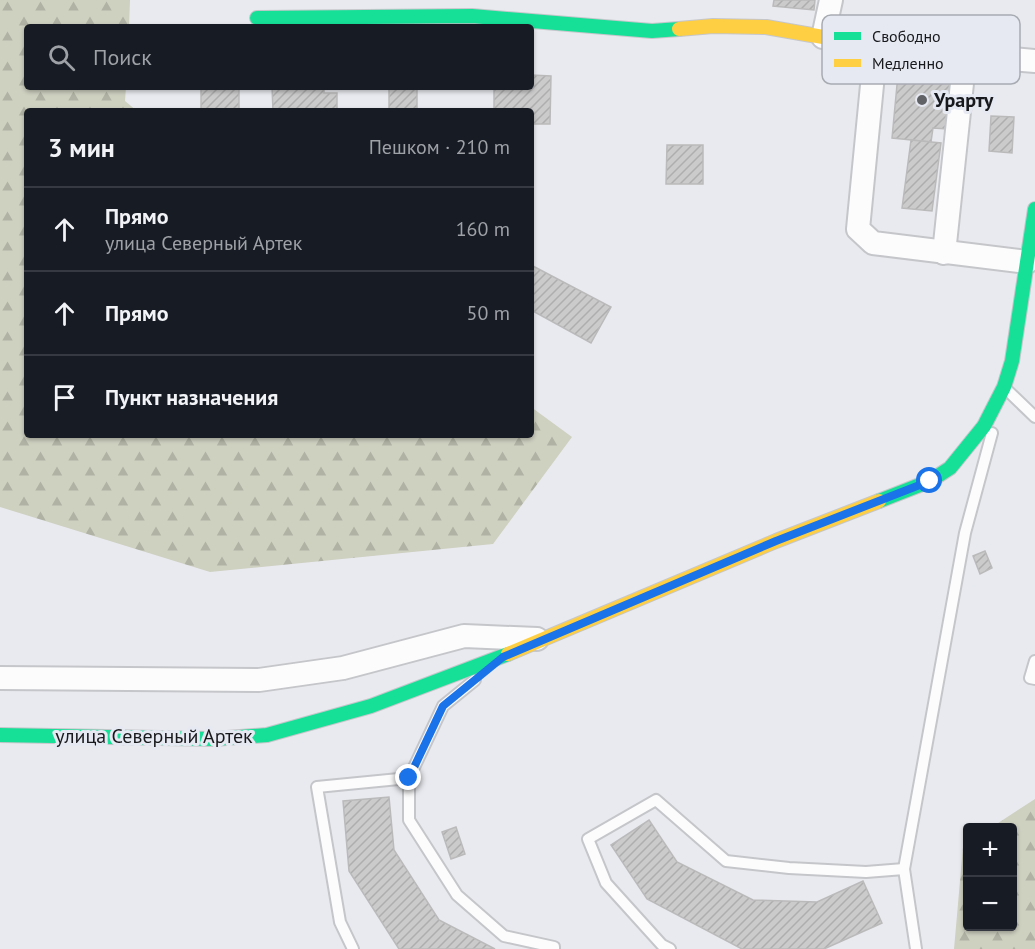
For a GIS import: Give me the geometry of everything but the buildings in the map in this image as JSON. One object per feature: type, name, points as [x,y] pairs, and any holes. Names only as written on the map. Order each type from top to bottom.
[{"type":"street","points":[[828,15],[831,0]]},
{"type":"street","points":[[257,18],[472,15],[652,30],[713,26],[766,27],[822,37]]},
{"type":"street","points":[[1020,60],[1035,61]]},
{"type":"street","points":[[872,84],[858,229],[873,243],[1027,262]]},
{"type":"street","points":[[944,253],[962,84]]},
{"type":"street","name":"улица Северный Артек","points":[[0,735],[214,739],[267,735],[371,706],[503,657],[776,541],[930,481],[950,468],[984,426],[1004,387],[1012,361],[1035,209]]},
{"type":"street","name":"улица Северный Артек","points":[[0,678],[259,680],[343,668],[464,636],[544,639]]},
{"type":"lane","points":[[916,949],[904,869],[965,533],[1004,387],[1035,417]]},
{"type":"lane","points":[[503,657],[443,706],[409,778],[409,820],[456,895],[504,936],[554,947],[554,949]]},
{"type":"lane","points":[[1035,661],[1030,678],[1035,679]]},
{"type":"lane","points":[[353,949],[340,922],[317,787],[409,778]]},
{"type":"lane","points":[[670,949],[662,945],[606,883],[588,839],[656,800],[726,861],[789,868],[866,872],[904,869]]},
{"type":"green space","points":[[0,0],[130,0],[129,24],[24,24],[24,90],[126,90],[125,101],[133,108],[24,108],[24,438],[534,438],[534,409],[572,437],[493,544],[210,572],[0,507]]},
{"type":"green space","points":[[1035,799],[1035,949],[954,949],[963,847],[963,931],[1017,931],[1017,823],[998,823]]},
{"type":"traffic: fast","points":[[257,18],[472,16],[652,31],[679,29]]},
{"type":"traffic: fast","points":[[879,501],[930,481],[950,468],[984,426],[1004,387],[1012,361],[1035,209]]},
{"type":"traffic: fast","points":[[0,735],[214,739],[267,735],[371,706],[508,654]]},
{"type":"traffic: slow","points":[[679,29],[713,26],[766,27],[822,37]]},
{"type":"traffic: slow","points":[[508,654],[776,541],[879,501]]},
{"type":"place","name":"Урарту","points":[[922,100]]},
{"type":"route","points":[[409,778],[443,706],[503,657],[776,541],[930,481]]}]
